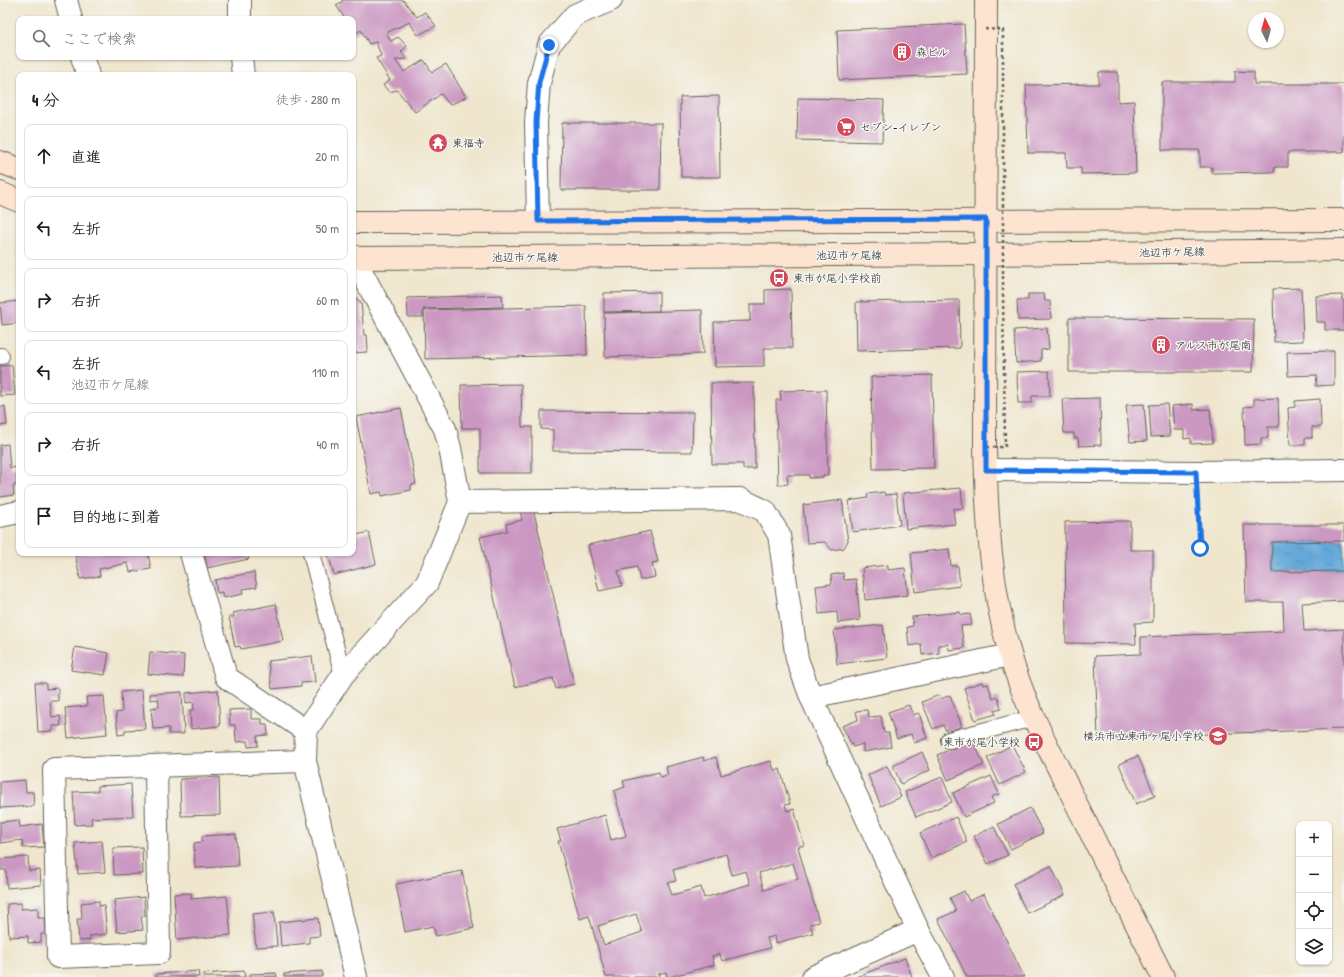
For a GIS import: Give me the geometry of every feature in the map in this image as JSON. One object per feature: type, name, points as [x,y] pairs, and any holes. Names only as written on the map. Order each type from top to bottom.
[{"type":"street","points":[[66,0],[70,16]]},
{"type":"street","points":[[240,0],[240,16]]},
{"type":"street","points":[[538,221],[536,122],[539,82],[549,45],[575,15],[611,0]]},
{"type":"street","points":[[986,0],[986,502],[991,564],[998,609],[1010,655],[1033,718],[1163,977]]},
{"type":"street","points":[[83,60],[87,72]]},
{"type":"street","points":[[241,60],[243,72]]},
{"type":"street","points":[[0,162],[16,169]]},
{"type":"street","points":[[0,193],[16,200]]},
{"type":"street","points":[[356,222],[986,219],[1344,220]]},
{"type":"street","name":"池辺市ケ尾線","points":[[356,257],[986,254],[1344,250]]},
{"type":"street","points":[[356,261],[445,429],[460,502],[427,583],[343,674],[306,731],[305,761],[356,977]]},
{"type":"street","points":[[986,470],[1196,472],[1344,470]]},
{"type":"street","points":[[460,502],[740,499],[765,511],[779,535],[797,659],[811,697],[918,930],[943,977]]},
{"type":"street","points":[[0,516],[16,513]]},
{"type":"street","points":[[191,556],[226,677],[306,731]]},
{"type":"street","points":[[811,697],[1010,655]]},
{"type":"street","points":[[156,766],[159,953],[58,956],[54,769],[305,761]]},
{"type":"street","points":[[813,977],[918,930]]},
{"type":"lane","points":[[312,556],[343,674]]},
{"type":"lane","points":[[948,740],[1033,718]]},
{"type":"path","points":[[985,29],[1003,30],[1003,293],[1005,447],[985,447]]},
{"type":"path","points":[[1196,472],[1200,548]]},
{"type":"water","points":[[1344,541],[1344,571],[1272,572],[1272,542]]},
{"type":"building","points":[[342,0],[403,0],[417,17],[425,12],[436,26],[418,35],[409,22],[386,33],[391,41],[398,37],[407,46],[401,52],[407,59],[395,60],[404,72],[424,60],[432,72],[446,64],[466,97],[450,105],[441,94],[415,112],[397,90],[389,92],[383,85],[390,80],[376,58],[381,56],[376,42],[369,44],[361,30],[356,33],[356,16],[343,16],[336,5],[342,2]]},
{"type":"building","name":"森ビル","points":[[964,24],[967,74],[839,80],[837,30]]},
{"type":"building","points":[[1235,71],[1254,72],[1254,84],[1344,84],[1344,152],[1288,152],[1288,167],[1275,167],[1274,172],[1212,173],[1212,167],[1200,167],[1200,150],[1162,150],[1162,82],[1235,82]]},
{"type":"building","points":[[1099,72],[1118,72],[1118,102],[1134,101],[1136,173],[1081,174],[1081,168],[1067,168],[1066,153],[1028,153],[1026,85],[1099,84]]},
{"type":"building","points":[[719,96],[720,177],[681,177],[680,97]]},
{"type":"building","points":[[798,98],[884,100],[882,142],[797,140]]},
{"type":"building","points":[[562,123],[661,123],[660,190],[561,190]]},
{"type":"building","points":[[1301,288],[1303,341],[1274,342],[1273,289]]},
{"type":"building","points":[[791,289],[792,348],[764,348],[764,366],[715,367],[714,322],[750,321],[750,304],[765,304],[765,290]]},
{"type":"building","points":[[659,292],[659,311],[604,312],[604,293]]},
{"type":"building","points":[[1028,294],[1044,294],[1045,301],[1050,301],[1051,319],[1018,320],[1017,300],[1028,300]]},
{"type":"building","points":[[502,295],[503,307],[423,309],[423,317],[408,317],[407,298]]},
{"type":"building","points":[[1342,295],[1344,301],[1344,330],[1325,330],[1325,322],[1317,322],[1316,296]]},
{"type":"building","points":[[356,298],[361,302],[364,335],[367,335],[367,352],[356,353]]},
{"type":"building","points":[[959,300],[960,348],[857,351],[856,302]]},
{"type":"building","points":[[16,301],[16,323],[2,325],[0,303]]},
{"type":"building","points":[[586,306],[587,355],[425,359],[424,310]]},
{"type":"building","points":[[702,310],[703,354],[605,357],[604,313]]},
{"type":"building","name":"アルス市が尾南","points":[[1069,318],[1254,319],[1253,372],[1069,372]]},
{"type":"building","points":[[1047,328],[1049,349],[1041,350],[1041,361],[1016,363],[1014,330]]},
{"type":"building","points":[[1334,351],[1334,385],[1316,386],[1317,375],[1288,376],[1287,352]]},
{"type":"building","points":[[12,365],[15,395],[0,396],[0,366]]},
{"type":"building","points":[[1049,371],[1050,396],[1032,396],[1032,403],[1018,403],[1017,372]]},
{"type":"building","points":[[932,375],[934,468],[873,469],[871,377]]},
{"type":"building","points":[[711,383],[754,383],[755,469],[743,469],[743,464],[712,464]]},
{"type":"building","points":[[521,384],[522,427],[532,427],[532,473],[480,473],[480,428],[462,428],[461,385]]},
{"type":"building","points":[[826,390],[828,475],[809,478],[809,475],[787,475],[788,484],[778,485],[776,400],[781,400],[780,391]]},
{"type":"building","points":[[1100,398],[1101,445],[1079,446],[1078,438],[1074,438],[1074,433],[1064,433],[1062,399]]},
{"type":"building","points":[[1278,398],[1279,427],[1268,427],[1268,438],[1261,438],[1261,444],[1245,445],[1244,407],[1254,406],[1254,399]]},
{"type":"building","points":[[1320,399],[1321,427],[1312,427],[1312,438],[1305,438],[1305,445],[1290,445],[1288,408],[1295,407],[1295,401]]},
{"type":"building","points":[[1144,404],[1147,441],[1130,442],[1126,405]]},
{"type":"building","points":[[1167,404],[1170,436],[1151,437],[1149,405]]},
{"type":"building","points":[[1193,404],[1193,410],[1210,409],[1213,443],[1191,444],[1191,438],[1184,439],[1184,430],[1174,430],[1172,406]]},
{"type":"building","points":[[5,406],[7,425],[0,426],[0,407]]},
{"type":"building","points":[[401,408],[416,484],[411,485],[411,490],[382,496],[381,492],[371,494],[356,417]]},
{"type":"building","points":[[541,411],[693,412],[692,452],[553,451],[553,430],[541,429]]},
{"type":"building","points":[[8,444],[10,468],[16,467],[16,485],[13,485],[14,495],[0,497],[0,445]]},
{"type":"building","points":[[961,488],[963,508],[953,509],[955,524],[906,529],[903,493]]},
{"type":"building","points":[[884,492],[885,495],[896,494],[900,525],[853,532],[849,501],[868,498],[867,494]]},
{"type":"building","points":[[842,500],[848,541],[844,548],[832,550],[825,542],[807,543],[803,505]]},
{"type":"building","points":[[533,508],[574,684],[556,689],[553,678],[515,687],[480,537],[507,531],[506,524],[522,520],[520,511]]},
{"type":"building","points":[[1130,521],[1130,550],[1153,550],[1153,622],[1135,623],[1136,644],[1066,643],[1065,522]]},
{"type":"building","points":[[1244,525],[1344,525],[1344,541],[1272,542],[1272,572],[1344,571],[1344,601],[1302,603],[1304,631],[1344,629],[1344,729],[1098,738],[1095,656],[1141,654],[1141,637],[1284,631],[1283,602],[1246,602]]},
{"type":"building","points":[[650,531],[658,562],[652,563],[655,577],[640,580],[637,567],[618,571],[622,586],[599,591],[588,545]]},
{"type":"building","points":[[369,532],[376,564],[334,575],[329,556],[356,556],[356,535]]},
{"type":"building","points":[[949,549],[951,566],[958,566],[960,586],[915,592],[911,553]]},
{"type":"building","points":[[76,556],[149,556],[151,569],[130,572],[128,563],[99,569],[100,576],[80,579]]},
{"type":"building","points":[[205,556],[248,556],[249,559],[207,568]]},
{"type":"building","points":[[888,565],[888,570],[905,568],[908,595],[865,600],[862,568]]},
{"type":"building","points":[[254,572],[257,587],[242,589],[243,594],[223,598],[222,592],[217,593],[215,580]]},
{"type":"building","points":[[843,573],[844,580],[856,579],[860,620],[838,623],[837,612],[819,614],[816,586],[832,584],[831,575]]},
{"type":"building","points":[[276,604],[283,641],[241,649],[240,646],[235,647],[229,617],[234,617],[233,613]]},
{"type":"building","points":[[960,612],[961,615],[970,614],[972,625],[961,626],[964,648],[949,650],[948,644],[938,645],[939,653],[922,655],[921,644],[909,646],[907,627],[913,626],[912,617]]},
{"type":"building","points":[[883,625],[887,658],[837,664],[834,630]]},
{"type":"building","points":[[75,647],[109,653],[105,675],[71,670]]},
{"type":"building","points":[[150,652],[184,655],[183,677],[148,674]]},
{"type":"building","points":[[312,656],[315,682],[301,683],[301,686],[272,689],[268,661]]},
{"type":"building","points":[[982,682],[983,685],[988,684],[993,699],[998,697],[1001,709],[994,711],[996,714],[975,720],[964,688]]},
{"type":"building","points":[[35,683],[46,683],[46,689],[58,688],[58,701],[50,701],[52,717],[60,716],[61,726],[53,726],[53,731],[38,732]]},
{"type":"building","points":[[142,690],[145,729],[125,730],[125,734],[118,735],[116,713],[122,712],[121,692]]},
{"type":"building","points":[[218,690],[220,726],[191,729],[190,710],[194,710],[193,702],[186,703],[186,693]]},
{"type":"building","points":[[182,692],[184,734],[169,734],[169,728],[153,729],[151,708],[159,707],[158,699],[150,700],[150,694]]},
{"type":"building","points":[[939,695],[941,699],[950,695],[962,726],[947,732],[943,725],[933,729],[922,702]]},
{"type":"building","points":[[104,696],[107,734],[68,738],[65,708],[87,706],[86,697]]},
{"type":"building","points":[[909,705],[913,715],[919,713],[927,738],[914,743],[911,734],[897,739],[888,712]]},
{"type":"building","points":[[251,709],[251,719],[262,719],[262,724],[267,724],[268,735],[257,736],[258,746],[248,747],[247,741],[236,742],[235,725],[230,725],[229,710]]},
{"type":"building","points":[[867,710],[869,717],[881,716],[884,733],[889,733],[891,747],[863,752],[863,744],[853,747],[842,726],[858,720],[856,711]]},
{"type":"building","points":[[973,740],[984,765],[948,780],[937,755]]},
{"type":"building","points":[[1012,745],[1026,772],[1000,785],[987,758]]},
{"type":"building","points":[[922,752],[930,770],[901,784],[893,766]]},
{"type":"building","points":[[1138,756],[1155,796],[1136,804],[1119,764]]},
{"type":"building","points":[[703,757],[704,761],[716,757],[721,775],[771,761],[774,770],[780,769],[790,804],[785,805],[787,811],[794,809],[804,845],[798,847],[819,922],[810,924],[813,933],[776,943],[775,936],[767,938],[770,948],[722,961],[720,954],[712,956],[714,965],[669,977],[667,977],[666,972],[658,974],[659,977],[606,977],[589,916],[580,919],[558,841],[561,841],[557,829],[605,815],[611,840],[626,836],[614,791],[625,787],[623,781],[659,772],[660,777],[668,775],[666,767]],"holes":[[[726,854],[732,875],[746,871],[750,884],[704,898],[701,887],[672,895],[668,883],[676,881],[673,870]],[[793,863],[798,879],[764,890],[759,873]],[[636,914],[642,932],[604,945],[598,926]]]},
{"type":"building","points":[[887,766],[901,797],[881,806],[868,775]]},
{"type":"building","points":[[991,776],[999,794],[991,797],[994,803],[964,817],[953,793]]},
{"type":"building","points":[[219,777],[220,815],[181,816],[180,779]]},
{"type":"building","points":[[942,777],[952,802],[916,817],[905,792]]},
{"type":"building","points":[[25,780],[26,792],[33,792],[34,806],[0,808],[0,782]]},
{"type":"building","points":[[131,784],[133,816],[91,818],[92,824],[75,825],[73,792],[98,791],[98,786]]},
{"type":"building","points":[[1030,808],[1043,833],[1011,849],[998,824]]},
{"type":"building","points":[[956,817],[967,842],[931,858],[920,833]]},
{"type":"building","points":[[19,820],[20,827],[42,824],[44,847],[23,848],[22,840],[0,843],[0,822]]},
{"type":"building","points":[[994,827],[1008,855],[988,864],[974,836]]},
{"type":"building","points":[[236,834],[238,866],[195,868],[194,843],[202,842],[202,836]]},
{"type":"building","points":[[102,841],[105,872],[78,874],[75,843]]},
{"type":"building","points":[[142,847],[143,874],[114,875],[113,848]]},
{"type":"building","points":[[28,857],[29,871],[40,870],[41,885],[7,888],[6,870],[1,870],[0,859]]},
{"type":"building","points":[[1051,866],[1065,895],[1027,913],[1013,884]]},
{"type":"building","points":[[462,871],[474,928],[436,936],[433,926],[405,932],[396,884]]},
{"type":"building","points":[[964,891],[969,901],[984,894],[1024,977],[967,977],[938,919],[956,911],[950,898]]},
{"type":"building","points":[[191,893],[191,899],[227,896],[231,935],[177,940],[174,894]]},
{"type":"building","points":[[144,897],[145,916],[141,916],[143,930],[117,932],[114,900]]},
{"type":"building","points":[[99,901],[99,906],[104,905],[107,934],[90,936],[90,940],[79,941],[77,919],[82,919],[81,903]]},
{"type":"building","points":[[21,903],[21,909],[38,908],[38,918],[45,918],[46,934],[41,934],[41,942],[28,943],[28,936],[9,937],[7,904]]},
{"type":"building","points":[[274,912],[277,946],[256,947],[252,914]]},
{"type":"building","points":[[318,918],[320,936],[309,937],[309,943],[281,946],[279,922]]},
{"type":"building","points":[[905,958],[912,977],[856,977]]},
{"type":"building","points":[[198,971],[199,977],[156,977],[156,974]]},
{"type":"building","points":[[244,971],[245,977],[203,977],[203,974]]},
{"type":"building","points":[[322,971],[322,977],[284,977],[284,974]]},
{"type":"building","points":[[276,973],[277,977],[250,977],[250,974]]},
{"type":"place","name":"森ビル","points":[[902,52]]},
{"type":"place","name":"セブン-イレブン","points":[[846,127]]},
{"type":"place","name":"東福寺","points":[[438,143]]},
{"type":"place","name":"東市が尾小学校前","points":[[779,278]]},
{"type":"place","name":"アルス市が尾南","points":[[1161,345]]},
{"type":"place","name":"横浜市立東市ヶ尾小学校","points":[[1218,736]]},
{"type":"place","name":"東市が尾小学校","points":[[1034,742]]},
{"type":"route","points":[[549,45],[539,82],[536,122],[538,221],[986,219],[986,470],[1196,472],[1200,548]]}]
